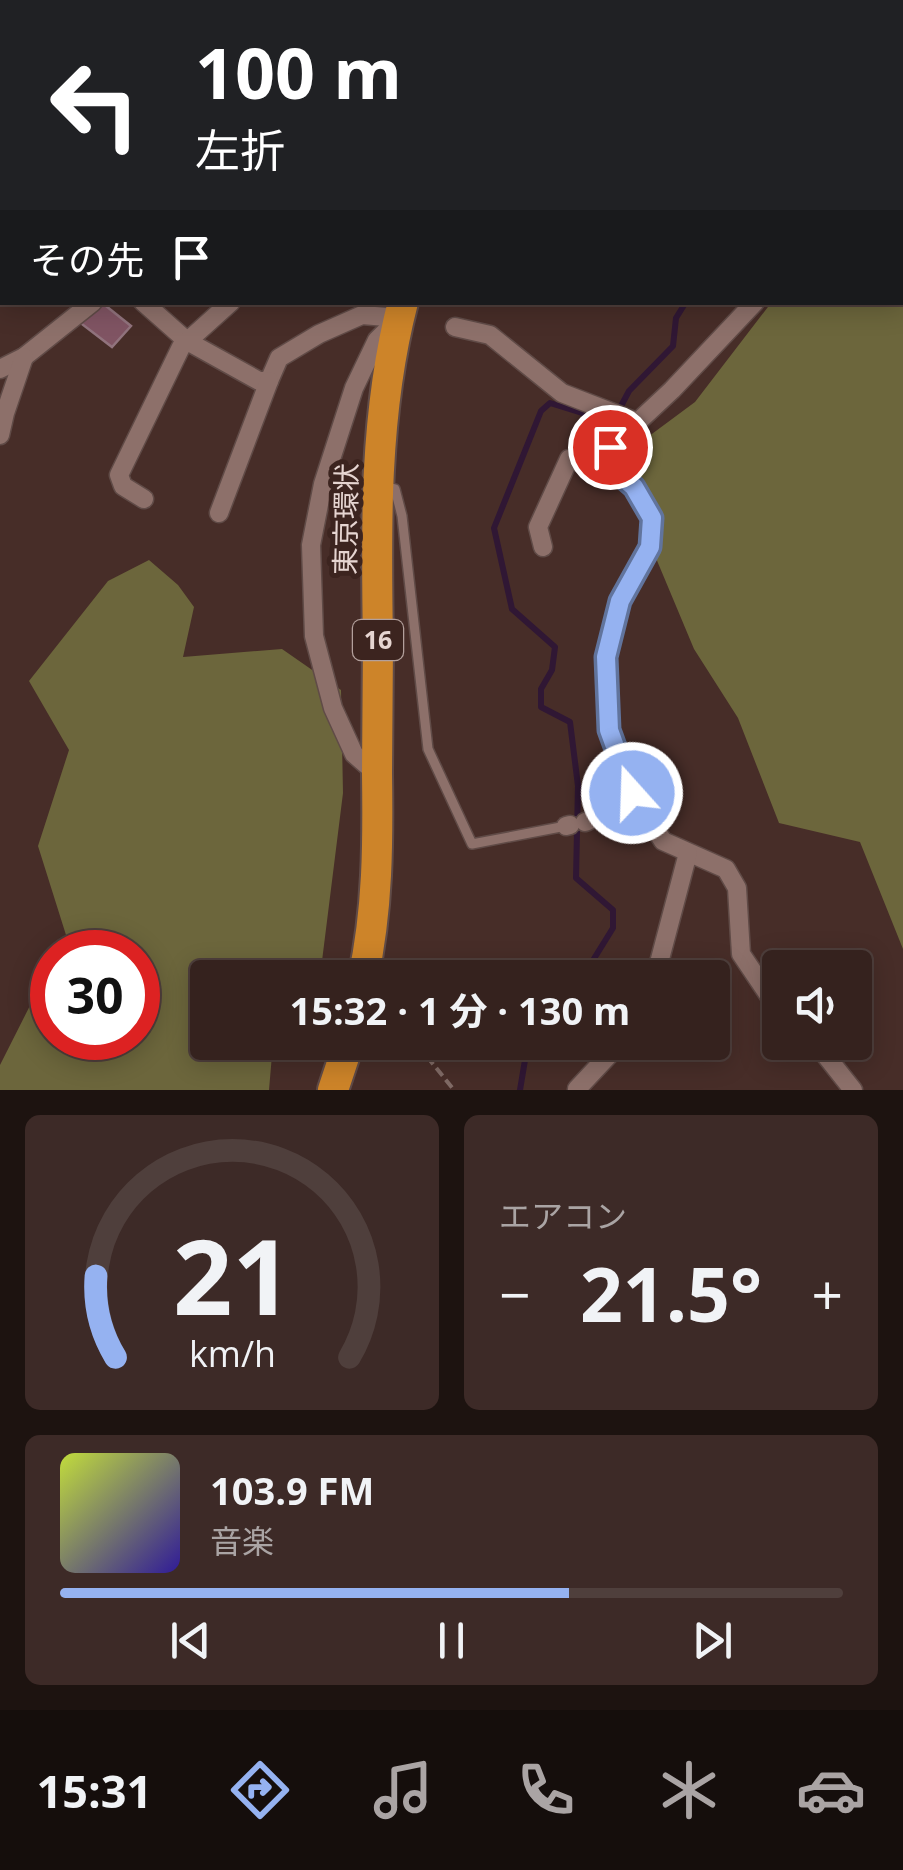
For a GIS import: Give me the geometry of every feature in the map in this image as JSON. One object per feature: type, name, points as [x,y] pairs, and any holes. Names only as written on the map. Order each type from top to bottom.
[{"type":"highway","name":"東京環状","points":[[366,960],[375,892],[378,815],[378,486],[384,410],[401,310]]},
{"type":"highway","points":[[334,1090],[343,1060]]},
{"type":"street","points":[[0,369],[24,357],[89,305]]},
{"type":"street","points":[[146,305],[187,341],[258,381],[269,380]]},
{"type":"street","points":[[144,499],[123,486],[119,475],[181,347],[228,305]]},
{"type":"street","points":[[752,305],[672,390],[610,447],[612,468],[634,487],[652,518],[650,547],[620,601],[606,657],[609,730],[632,793],[663,841],[726,869],[737,888],[741,954],[762,985]]},
{"type":"street","points":[[219,514],[279,358],[362,315],[401,310]]},
{"type":"street","points":[[377,774],[354,754],[333,708],[314,636],[312,545],[322,484],[354,388],[377,340],[401,310]]},
{"type":"street","points":[[455,327],[490,335],[562,393],[637,422]]},
{"type":"street","points":[[0,435],[24,357]]},
{"type":"street","points":[[543,548],[538,526],[568,458],[612,460]]},
{"type":"street","points":[[660,960],[688,852]]},
{"type":"street","points":[[578,1089],[604,1060]]},
{"type":"street","points":[[827,1060],[846,1087]]},
{"type":"lane","points":[[378,486],[396,489],[402,516],[428,749],[472,844],[577,824],[639,806]]},
{"type":"path","points":[[430,1060],[454,1090]]},
{"type":"shaded area","points":[[769,305],[903,305],[903,949],[860,842],[779,823],[738,718],[694,649],[640,520],[637,445],[695,402]]},
{"type":"shaded area","points":[[149,560],[178,585],[194,607],[183,657],[282,649],[341,690],[343,793],[322,960],[190,960],[190,1060],[272,1060],[269,1090],[0,1090],[0,1065],[30,1006],[30,1060],[160,1060],[160,930],[64,930],[38,846],[69,750],[29,681],[108,581]]},
{"type":"building","points":[[96,305],[105,305],[131,326],[112,347],[74,318]]},
{"type":"waterway","points":[[620,408],[629,391],[673,346],[676,318],[684,305]]},
{"type":"waterway","points":[[593,960],[613,928],[613,910],[576,878],[578,786],[570,722],[541,707],[541,689],[552,670],[555,647],[512,609],[494,528],[541,411],[550,403],[611,422]]},
{"type":"waterway","points":[[520,1090],[525,1060]]},
{"type":"route","points":[[610,447],[612,468],[634,487],[652,518],[650,547],[620,601],[606,657],[609,730],[632,793]]}]
